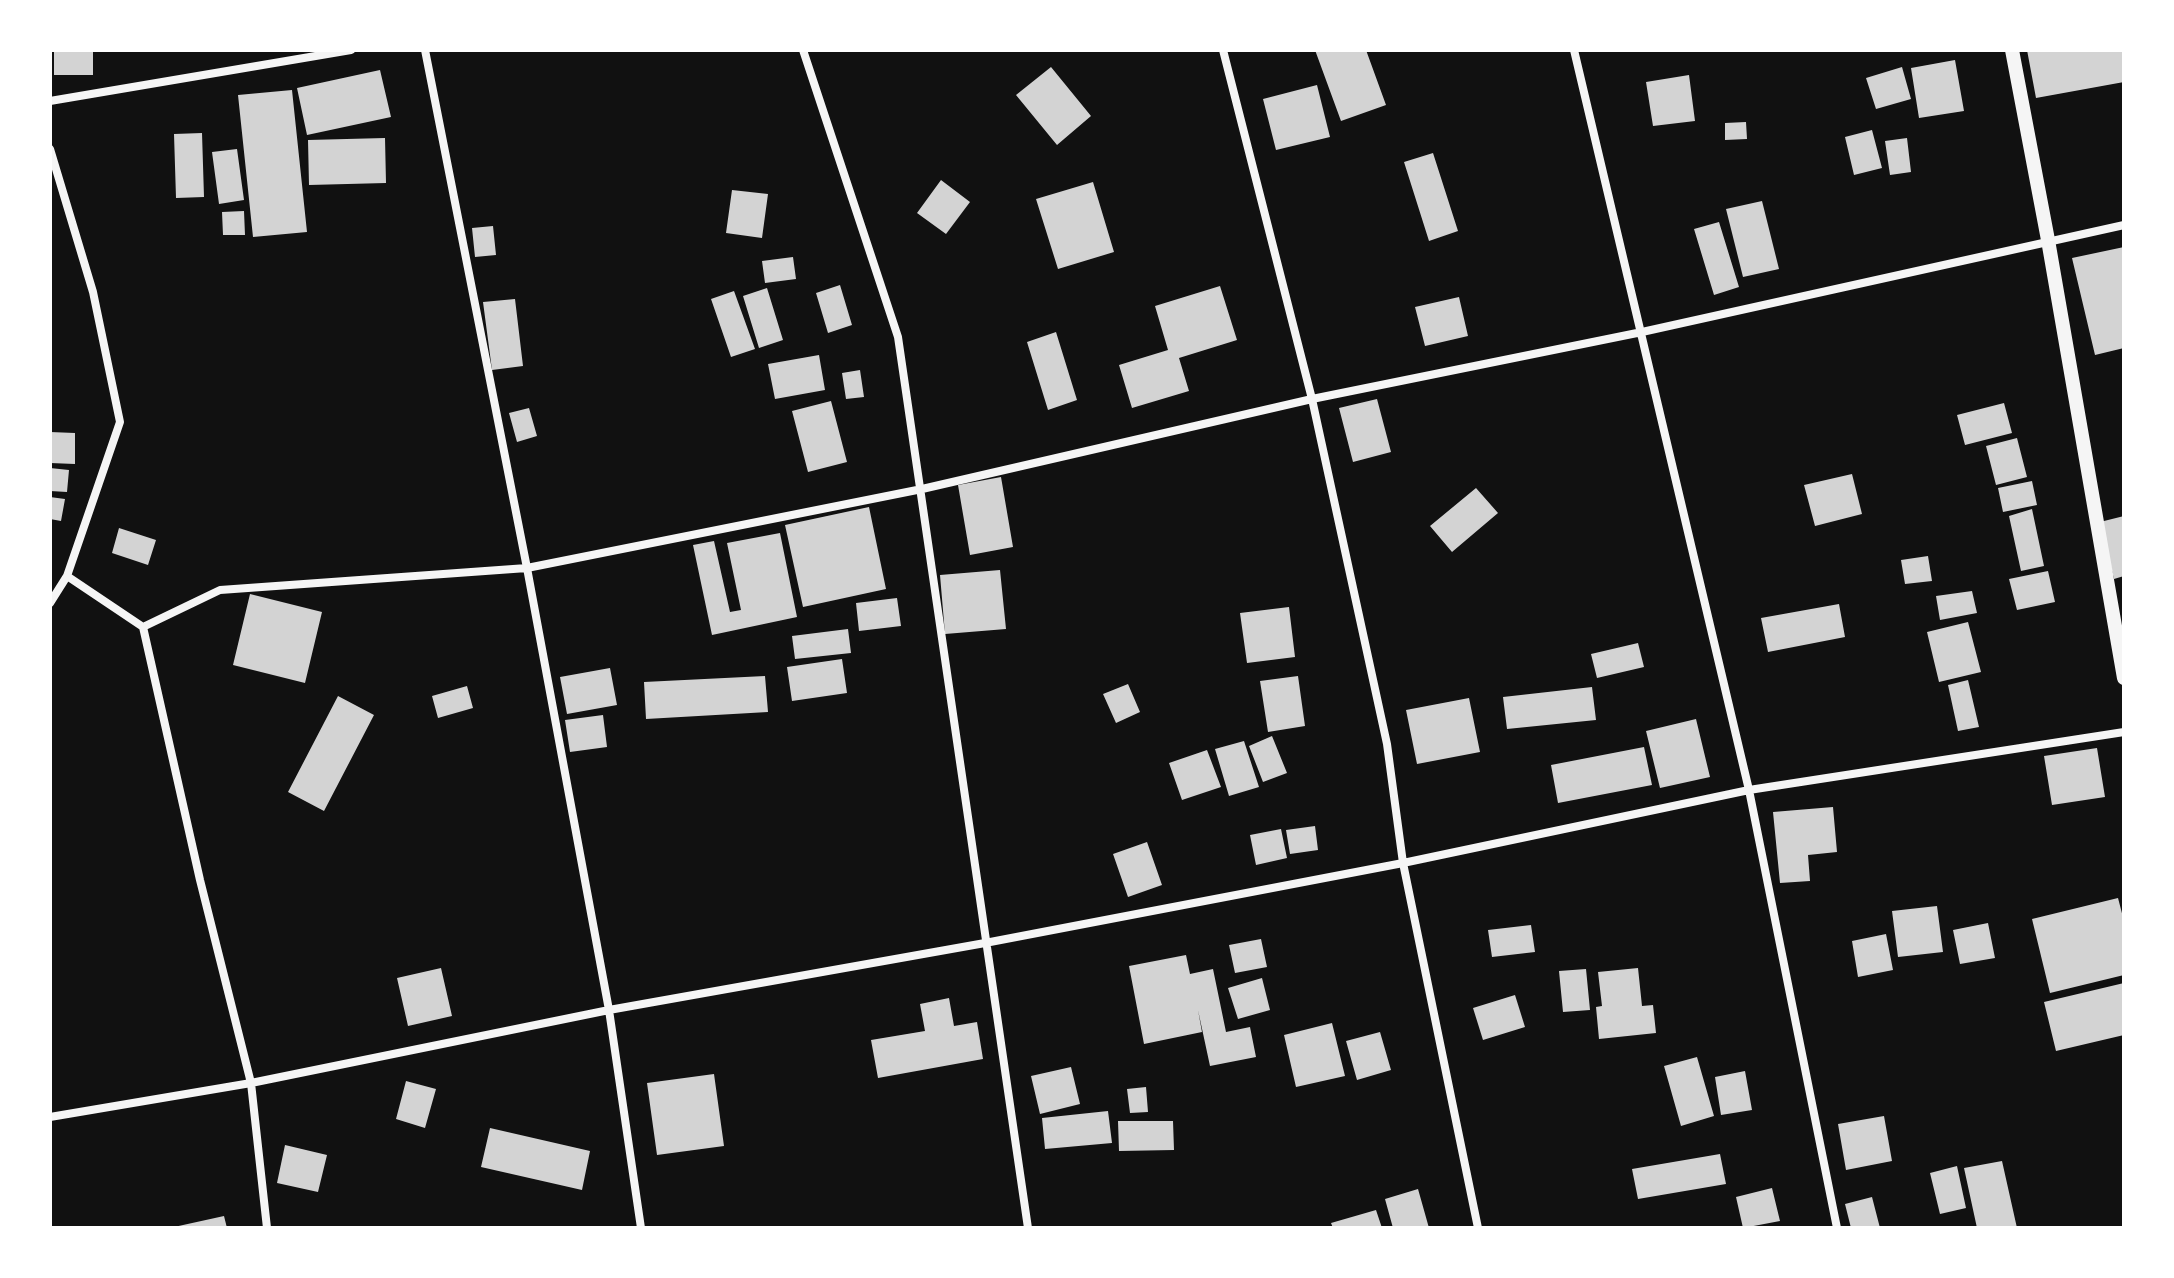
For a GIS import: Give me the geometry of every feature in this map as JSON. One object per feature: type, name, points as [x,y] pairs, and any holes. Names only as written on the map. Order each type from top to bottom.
[{"type":"street","points":[[50,101],[351,50]]},
{"type":"street","points":[[425,50],[527,568],[609,1010],[641,1228]]},
{"type":"street","points":[[803,50],[898,337],[1028,1228]]},
{"type":"street","points":[[1223,50],[1312,399],[1387,744],[1403,863],[1478,1228]]},
{"type":"street","points":[[1574,50],[1749,790],[1837,1228]]},
{"type":"street","points":[[2012,50],[2124,678]]},
{"type":"street","points":[[50,149],[93,292],[120,422],[67,576],[50,603]]},
{"type":"street","points":[[143,627],[220,590],[527,568],[922,489],[1312,399],[1642,332],[2124,225]]},
{"type":"street","points":[[67,576],[143,627],[200,880],[251,1083],[267,1228]]},
{"type":"street","points":[[50,1117],[251,1083],[609,1010],[985,943],[1403,863],[1749,790],[2124,732]]},
{"type":"building","points":[[54,50],[93,50],[93,75],[54,75]]},
{"type":"building","points":[[1315,50],[1366,50],[1386,105],[1341,121]]},
{"type":"building","points":[[2027,50],[2124,50],[2124,82],[2036,98]]},
{"type":"building","points":[[1955,60],[1964,111],[1919,118],[1911,68]]},
{"type":"building","points":[[1051,67],[1091,116],[1057,145],[1016,95]]},
{"type":"building","points":[[1902,67],[1911,99],[1876,109],[1866,78]]},
{"type":"building","points":[[380,70],[391,117],[307,135],[297,88]]},
{"type":"building","points":[[1689,75],[1695,121],[1653,126],[1646,82]]},
{"type":"building","points":[[1317,85],[1330,137],[1276,150],[1263,99]]},
{"type":"building","points":[[292,90],[307,232],[253,237],[238,95]]},
{"type":"building","points":[[1746,122],[1747,139],[1725,140],[1725,123]]},
{"type":"building","points":[[1872,130],[1882,168],[1854,175],[1845,137]]},
{"type":"building","points":[[202,133],[204,197],[176,198],[174,134]]},
{"type":"building","points":[[385,138],[386,183],[309,185],[308,140]]},
{"type":"building","points":[[1907,138],[1911,172],[1890,175],[1885,141]]},
{"type":"building","points":[[237,149],[244,200],[219,204],[212,152]]},
{"type":"building","points":[[1433,153],[1458,231],[1429,241],[1404,162]]},
{"type":"building","points":[[941,180],[970,202],[946,234],[917,213]]},
{"type":"building","points":[[1093,182],[1114,252],[1058,269],[1036,199]]},
{"type":"building","points":[[732,190],[768,194],[762,238],[726,233]]},
{"type":"building","points":[[1762,201],[1779,269],[1743,277],[1726,209]]},
{"type":"building","points":[[244,211],[245,235],[223,235],[222,212]]},
{"type":"building","points":[[1719,222],[1739,287],[1714,295],[1694,229]]},
{"type":"building","points":[[493,226],[496,255],[475,257],[472,228]]},
{"type":"building","points":[[2124,247],[2124,348],[2095,355],[2072,258]]},
{"type":"building","points":[[793,257],[796,279],[765,283],[762,261]]},
{"type":"building","points":[[840,285],[852,325],[828,333],[816,293]]},
{"type":"building","points":[[1220,286],[1237,340],[1179,358],[1189,391],[1132,408],[1119,365],[1168,350],[1155,306]]},
{"type":"building","points":[[767,288],[783,340],[759,348],[743,296]]},
{"type":"building","points":[[734,291],[755,349],[731,357],[711,299]]},
{"type":"building","points":[[1459,297],[1468,336],[1425,346],[1415,307]]},
{"type":"building","points":[[515,299],[523,366],[492,370],[483,302]]},
{"type":"building","points":[[1056,332],[1077,400],[1048,410],[1027,342]]},
{"type":"building","points":[[819,355],[825,390],[775,399],[768,364]]},
{"type":"building","points":[[860,370],[864,397],[846,399],[842,373]]},
{"type":"building","points":[[1377,399],[1391,452],[1353,462],[1339,408]]},
{"type":"building","points":[[831,401],[847,462],[808,472],[792,411]]},
{"type":"building","points":[[2004,403],[2012,433],[1965,445],[1957,415]]},
{"type":"building","points":[[529,408],[537,436],[517,442],[509,413]]},
{"type":"building","points":[[50,432],[75,433],[75,464],[50,463]]},
{"type":"building","points":[[2017,438],[2027,477],[1996,485],[1986,446]]},
{"type":"building","points":[[50,468],[69,470],[67,492],[50,491]]},
{"type":"building","points":[[1852,474],[1862,514],[1815,526],[1804,485]]},
{"type":"building","points":[[1001,477],[1013,547],[970,555],[958,485]]},
{"type":"building","points":[[2032,481],[2037,505],[2003,512],[1998,488]]},
{"type":"building","points":[[1476,488],[1498,513],[1452,552],[1430,526]]},
{"type":"building","points":[[50,497],[65,499],[61,521],[50,519]]},
{"type":"building","points":[[869,507],[886,589],[803,607],[785,525]]},
{"type":"building","points":[[2032,509],[2044,566],[2021,571],[2009,516]]},
{"type":"building","points":[[2124,516],[2124,576],[2114,579],[2100,522]]},
{"type":"building","points":[[119,528],[156,540],[148,565],[112,553]]},
{"type":"building","points":[[780,533],[797,617],[712,635],[693,545],[714,541],[730,612],[741,610],[727,543]]},
{"type":"building","points":[[1928,556],[1932,581],[1905,584],[1901,560]]},
{"type":"building","points":[[1000,570],[1006,629],[945,634],[940,575]]},
{"type":"building","points":[[2048,571],[2055,602],[2017,610],[2009,579]]},
{"type":"building","points":[[1972,591],[1977,613],[1940,620],[1936,596]]},
{"type":"building","points":[[250,594],[322,612],[305,683],[233,665]]},
{"type":"building","points":[[897,598],[901,626],[859,631],[856,603]]},
{"type":"building","points":[[1839,604],[1845,637],[1768,652],[1761,618]]},
{"type":"building","points":[[1289,607],[1295,657],[1247,663],[1240,613]]},
{"type":"building","points":[[1968,622],[1981,672],[1939,682],[1927,632]]},
{"type":"building","points":[[848,629],[851,653],[795,659],[792,636]]},
{"type":"building","points":[[1638,643],[1644,667],[1597,678],[1591,654]]},
{"type":"building","points":[[842,659],[847,693],[792,701],[787,667]]},
{"type":"building","points":[[610,668],[617,705],[567,714],[560,677]]},
{"type":"building","points":[[765,676],[768,712],[646,719],[644,682]]},
{"type":"building","points":[[1298,676],[1305,726],[1268,732],[1260,681]]},
{"type":"building","points":[[1968,680],[1979,727],[1958,731],[1948,685]]},
{"type":"building","points":[[1128,684],[1140,712],[1116,723],[1103,694]]},
{"type":"building","points":[[467,686],[473,708],[438,718],[432,696]]},
{"type":"building","points":[[1592,687],[1596,720],[1507,729],[1503,697]]},
{"type":"building","points":[[338,696],[374,715],[324,811],[288,792]]},
{"type":"building","points":[[1469,698],[1480,752],[1417,764],[1406,710]]},
{"type":"building","points":[[603,715],[607,747],[570,752],[565,720]]},
{"type":"building","points":[[1696,719],[1710,777],[1660,788],[1646,731]]},
{"type":"building","points":[[1272,736],[1287,773],[1263,782],[1249,746]]},
{"type":"building","points":[[1244,741],[1259,787],[1229,796],[1215,749]]},
{"type":"building","points":[[1644,747],[1652,785],[1558,803],[1551,765]]},
{"type":"building","points":[[2097,748],[2105,797],[2052,805],[2044,756]]},
{"type":"building","points":[[1207,750],[1221,787],[1182,800],[1169,763]]},
{"type":"building","points":[[1833,807],[1837,852],[1808,855],[1810,881],[1780,883],[1773,812]]},
{"type":"building","points":[[1315,826],[1318,850],[1290,854],[1286,830]]},
{"type":"building","points":[[1281,829],[1287,858],[1256,865],[1250,835]]},
{"type":"building","points":[[1147,842],[1162,885],[1128,897],[1113,854]]},
{"type":"building","points":[[2118,898],[2124,921],[2124,975],[2050,993],[2032,919]]},
{"type":"building","points":[[1937,906],[1943,952],[1898,957],[1892,911]]},
{"type":"building","points":[[1988,923],[1995,958],[1960,964],[1953,930]]},
{"type":"building","points":[[1531,925],[1535,952],[1492,957],[1488,930]]},
{"type":"building","points":[[1886,934],[1893,970],[1858,977],[1852,941]]},
{"type":"building","points":[[1261,939],[1267,967],[1235,973],[1229,945]]},
{"type":"building","points":[[1186,955],[1190,974],[1213,969],[1226,1032],[1250,1027],[1256,1057],[1210,1066],[1198,1010],[1202,1032],[1144,1044],[1129,966]]},
{"type":"building","points":[[441,968],[452,1016],[408,1026],[397,978]]},
{"type":"building","points":[[1638,968],[1642,1006],[1653,1005],[1656,1033],[1599,1039],[1596,1007],[1602,1006],[1598,972]]},
{"type":"building","points":[[1586,969],[1590,1010],[1563,1012],[1559,971]]},
{"type":"building","points":[[1262,978],[1270,1010],[1238,1019],[1228,988]]},
{"type":"building","points":[[2124,983],[2124,1035],[2056,1051],[2044,1002]]},
{"type":"building","points":[[1515,995],[1525,1027],[1483,1040],[1473,1008]]},
{"type":"building","points":[[949,998],[954,1026],[977,1022],[983,1059],[878,1078],[871,1040],[925,1031],[920,1004]]},
{"type":"building","points":[[1332,1023],[1345,1076],[1296,1087],[1284,1035]]},
{"type":"building","points":[[1380,1032],[1391,1070],[1357,1080],[1346,1041]]},
{"type":"building","points":[[1697,1057],[1714,1116],[1681,1126],[1664,1066]]},
{"type":"building","points":[[1071,1067],[1080,1104],[1040,1114],[1031,1076]]},
{"type":"building","points":[[1745,1071],[1752,1110],[1721,1115],[1715,1077]]},
{"type":"building","points":[[714,1074],[724,1146],[657,1155],[647,1083]]},
{"type":"building","points":[[406,1081],[436,1089],[425,1128],[396,1119]]},
{"type":"building","points":[[1146,1087],[1148,1112],[1130,1113],[1127,1089]]},
{"type":"building","points":[[1108,1111],[1112,1143],[1045,1149],[1042,1118]]},
{"type":"building","points":[[1884,1116],[1892,1161],[1846,1170],[1838,1124]]},
{"type":"building","points":[[1118,1121],[1173,1121],[1174,1150],[1119,1151]]},
{"type":"building","points":[[490,1128],[590,1151],[582,1190],[481,1167]]},
{"type":"building","points":[[285,1145],[327,1155],[318,1192],[277,1183]]},
{"type":"building","points":[[1720,1154],[1726,1184],[1638,1199],[1632,1169]]},
{"type":"building","points":[[2002,1161],[2017,1228],[1977,1228],[1964,1168]]},
{"type":"building","points":[[1957,1166],[1966,1208],[1940,1214],[1930,1173]]},
{"type":"building","points":[[1772,1188],[1780,1221],[1743,1228],[1736,1197]]},
{"type":"building","points":[[1418,1189],[1429,1228],[1393,1228],[1385,1199]]},
{"type":"building","points":[[1872,1197],[1880,1228],[1851,1228],[1845,1204]]},
{"type":"building","points":[[1376,1210],[1382,1228],[1333,1228],[1331,1223]]},
{"type":"building","points":[[224,1216],[227,1228],[174,1228],[174,1227]]}]
